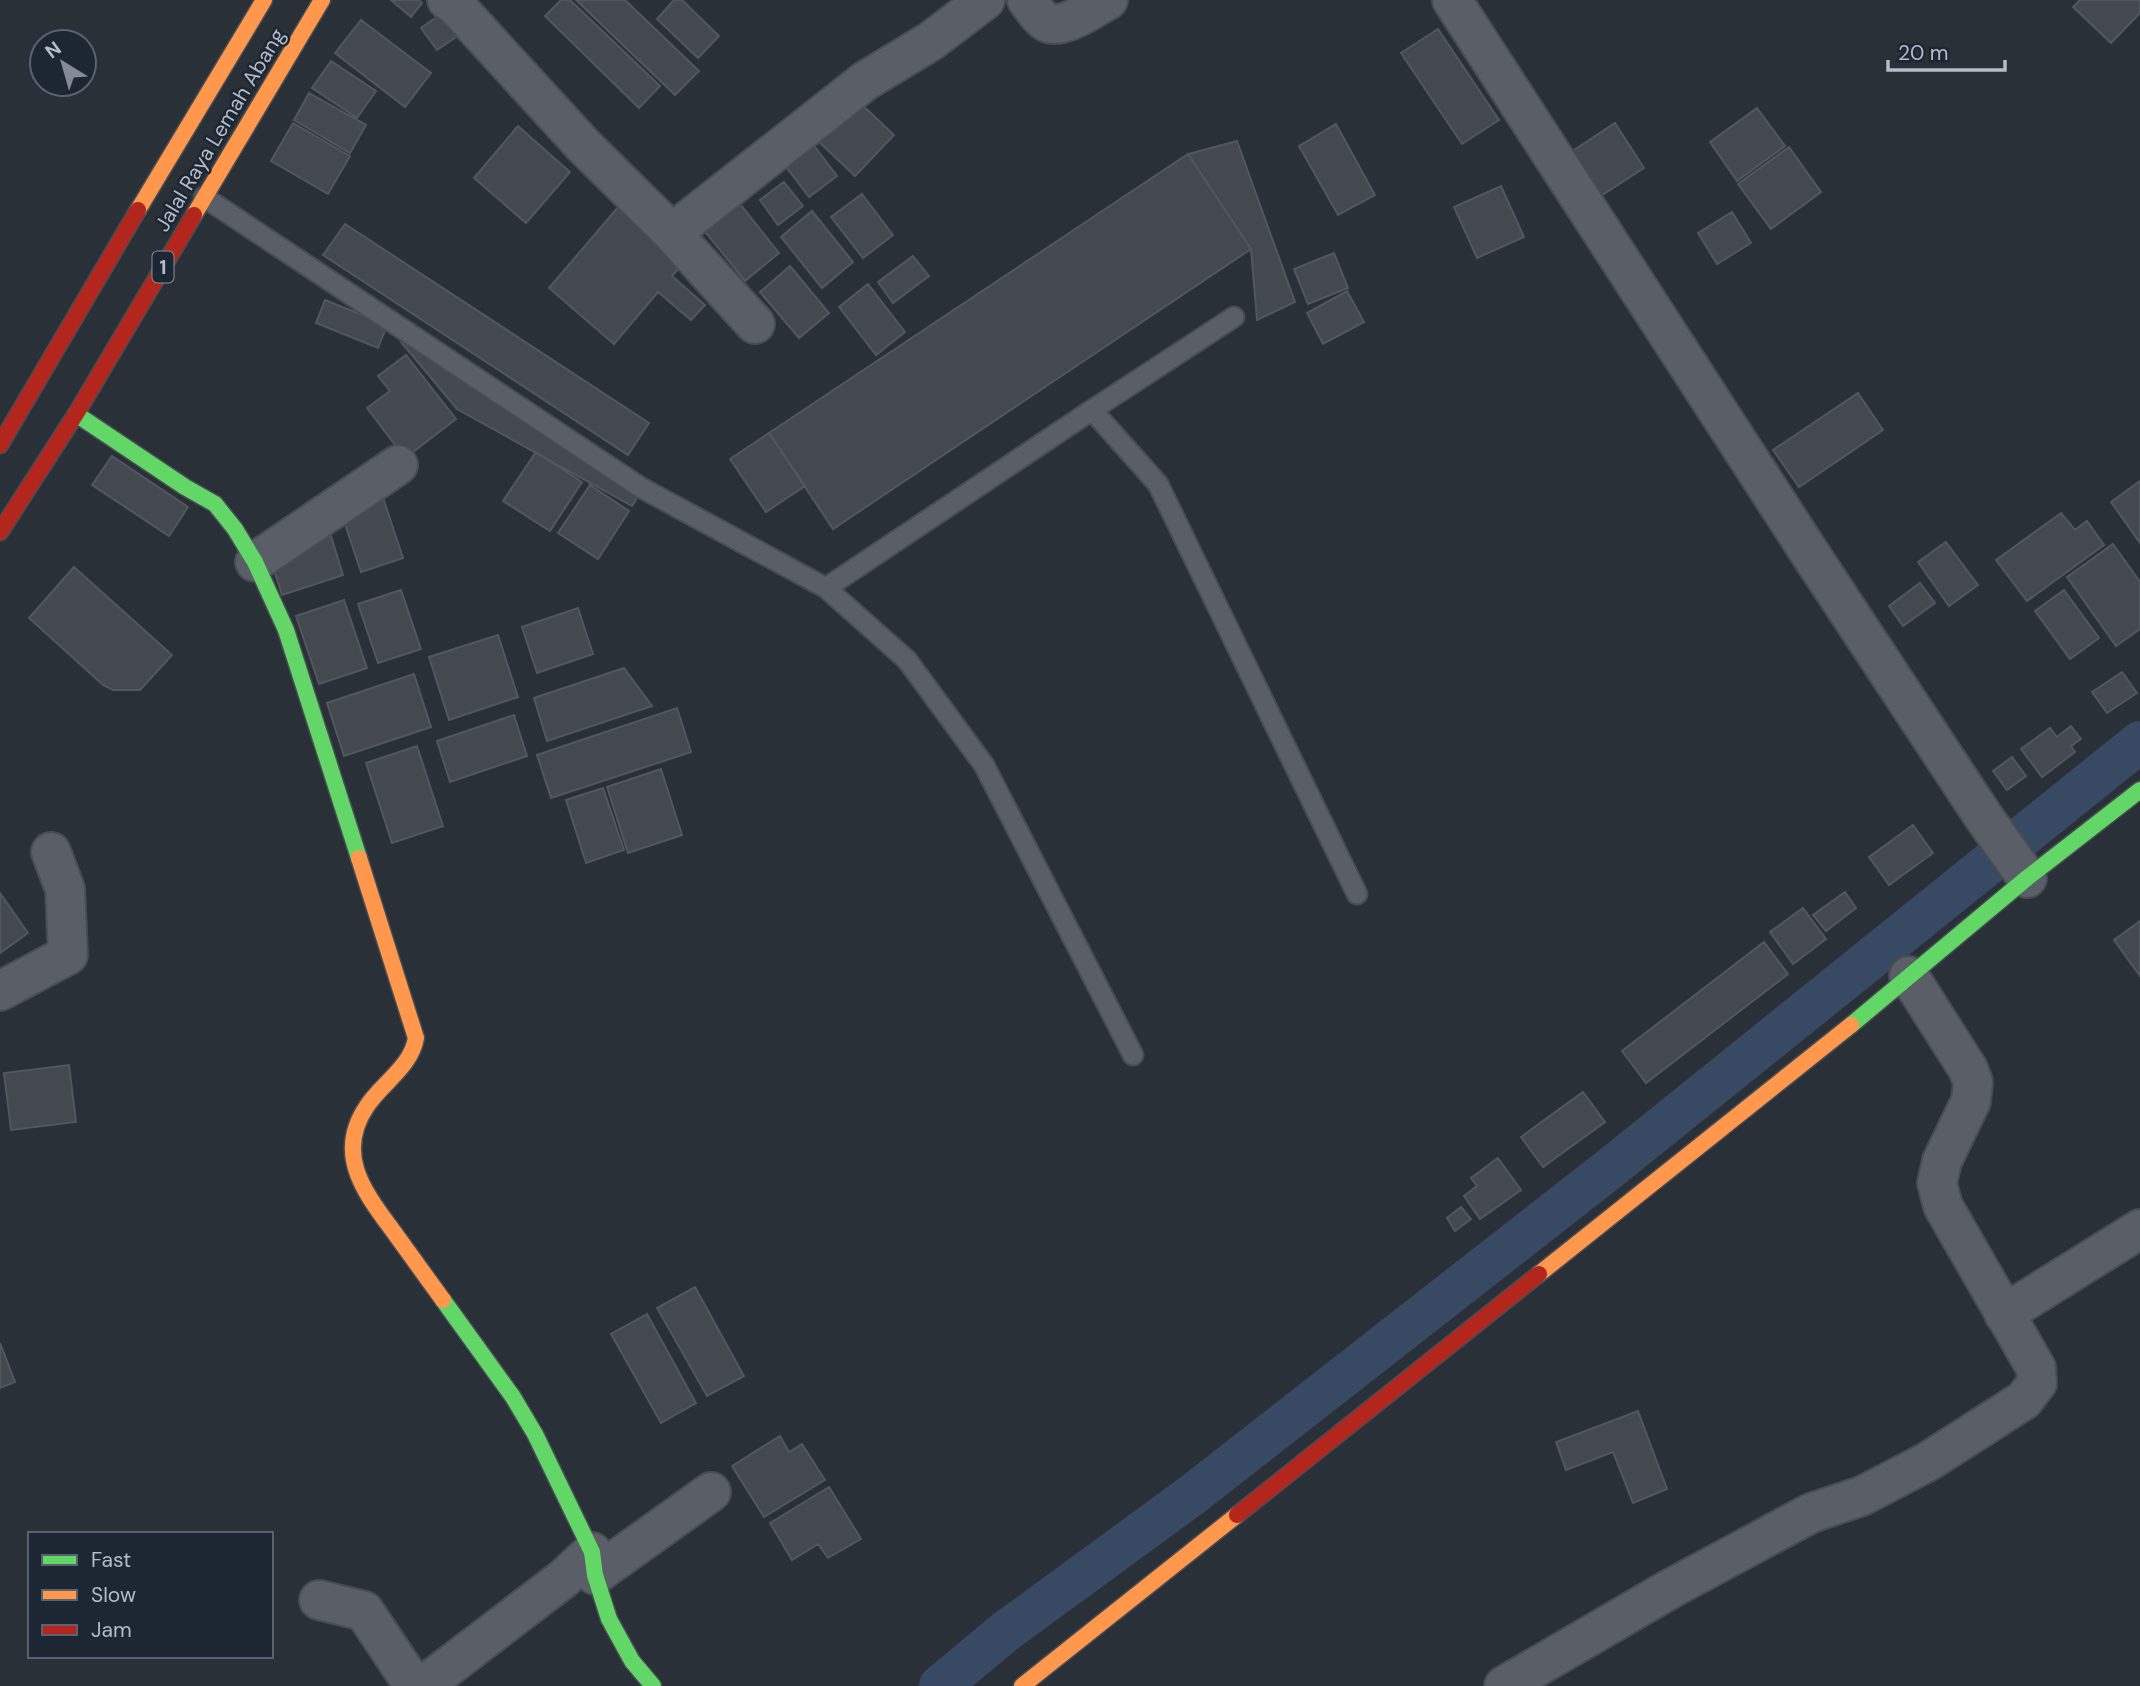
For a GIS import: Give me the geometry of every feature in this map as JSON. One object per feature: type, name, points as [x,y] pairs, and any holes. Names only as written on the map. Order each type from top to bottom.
[{"type":"main road","name":"Jalal Raya Lemah Abang","points":[[0,445],[264,0]]},
{"type":"main road","name":"Jalal Raya Lemah Abang","points":[[0,532],[76,414],[322,0]]},
{"type":"main road","points":[[76,414],[215,504],[235,529],[254,562],[286,630],[416,1038],[410,1058],[372,1097],[355,1128],[352,1149],[363,1189],[513,1397],[535,1434],[593,1564],[609,1619],[632,1661],[653,1686]]},
{"type":"main road","points":[[1022,1686],[1813,1056],[1909,976],[2022,870],[2140,790]]},
{"type":"street","points":[[447,0],[583,145],[673,233],[755,324]]},
{"type":"street","points":[[673,233],[865,81],[931,41],[985,0]]},
{"type":"street","points":[[1027,0],[1045,21],[1057,24],[1075,19],[1108,0]]},
{"type":"street","points":[[1452,0],[1809,552],[1983,816],[2022,870]]},
{"type":"street","points":[[254,562],[398,466]]},
{"type":"street","points":[[0,991],[68,955],[65,889],[51,852]]},
{"type":"street","points":[[1504,1686],[1670,1589],[1811,1513],[1862,1496],[1928,1461],[2024,1400],[2037,1383],[2036,1368],[1943,1206],[1937,1183],[1942,1161],[1971,1101],[1973,1082],[1968,1069],[1909,976]]},
{"type":"street","points":[[2004,1314],[2140,1229]]},
{"type":"street","points":[[423,1686],[563,1578],[593,1564],[711,1492]]},
{"type":"street","points":[[319,1600],[364,1611],[414,1686]]},
{"type":"lane","points":[[204,197],[640,487],[826,588],[907,660],[984,765],[1133,1055]]},
{"type":"lane","points":[[826,588],[1234,317]]},
{"type":"lane","points":[[1092,410],[1158,484],[1357,894]]},
{"type":"building","points":[[391,0],[418,0],[422,3],[411,17]]},
{"type":"building","points":[[561,0],[570,0],[660,86],[639,108],[545,16]]},
{"type":"building","points":[[576,0],[625,0],[699,71],[675,95]]},
{"type":"building","points":[[674,0],[682,0],[719,36],[698,58],[657,19]]},
{"type":"building","points":[[2080,0],[2140,0],[2140,13],[2111,43],[2073,7]]},
{"type":"building","points":[[444,12],[459,35],[437,50],[421,28]]},
{"type":"building","points":[[361,20],[431,73],[405,107],[335,53]]},
{"type":"building","points":[[1438,29],[1499,120],[1462,144],[1401,53]]},
{"type":"building","points":[[331,61],[376,91],[357,118],[312,88]]},
{"type":"building","points":[[309,93],[366,125],[350,153],[294,120]]},
{"type":"building","points":[[858,101],[894,135],[855,176],[819,142]]},
{"type":"building","points":[[1757,108],[1785,146],[1737,181],[1710,142]]},
{"type":"building","points":[[293,123],[350,156],[328,194],[271,161]]},
{"type":"building","points":[[1615,123],[1644,168],[1596,199],[1568,154]]},
{"type":"building","points":[[1336,124],[1375,195],[1338,215],[1299,146]]},
{"type":"building","points":[[518,126],[570,172],[526,223],[474,178]]},
{"type":"building","points":[[806,135],[837,176],[809,197],[778,156]]},
{"type":"building","points":[[1237,141],[1295,302],[1257,320],[1251,249],[1188,154]]},
{"type":"building","points":[[1789,147],[1821,192],[1771,229],[1738,184]]},
{"type":"building","points":[[1188,154],[1251,249],[833,529],[769,433]]},
{"type":"building","points":[[784,182],[803,206],[778,225],[760,200]]},
{"type":"building","points":[[1501,186],[1524,237],[1477,258],[1454,207]]},
{"type":"building","points":[[862,194],[893,235],[863,258],[831,217]]},
{"type":"building","points":[[733,195],[779,253],[745,281],[698,223]]},
{"type":"building","points":[[620,205],[685,261],[672,276],[705,305],[691,320],[658,292],[614,344],[549,288]]},
{"type":"building","points":[[812,211],[853,262],[822,288],[781,237]]},
{"type":"building","points":[[1732,212],[1751,243],[1717,264],[1698,233]]},
{"type":"building","points":[[345,224],[649,423],[628,455],[323,255]]},
{"type":"building","points":[[1334,253],[1348,288],[1308,304],[1294,269]]},
{"type":"building","points":[[913,256],[929,276],[893,303],[878,282]]},
{"type":"building","points":[[790,266],[829,313],[799,338],[760,292]]},
{"type":"building","points":[[868,284],[905,332],[876,355],[839,307]]},
{"type":"building","points":[[1347,291],[1364,322],[1323,344],[1307,313]]},
{"type":"building","points":[[325,300],[387,325],[378,348],[316,323]]},
{"type":"building","points":[[405,337],[639,495],[632,506],[457,409],[401,342]]},
{"type":"building","points":[[406,355],[456,419],[405,458],[367,408],[390,391],[378,376]]},
{"type":"building","points":[[1858,393],[1883,430],[1799,487],[1773,450]]},
{"type":"building","points":[[769,433],[805,486],[766,512],[730,459]]},
{"type":"building","points":[[536,452],[582,482],[550,531],[503,501]]},
{"type":"building","points":[[112,456],[188,507],[169,536],[92,485]]},
{"type":"building","points":[[2140,481],[2140,543],[2111,502]]},
{"type":"building","points":[[590,485],[629,511],[598,559],[558,533]]},
{"type":"building","points":[[383,498],[403,558],[361,572],[341,512]]},
{"type":"building","points":[[2061,513],[2075,530],[2087,521],[2104,545],[2027,601],[1996,560]]},
{"type":"building","points":[[331,536],[343,575],[282,595],[270,557]]},
{"type":"building","points":[[1946,542],[1978,585],[1949,606],[1918,562]]},
{"type":"building","points":[[2113,544],[2140,582],[2140,629],[2116,646],[2067,577]]},
{"type":"building","points":[[74,567],[172,655],[140,690],[113,690],[103,685],[29,618]]},
{"type":"building","points":[[1920,583],[1935,603],[1903,626],[1889,606]]},
{"type":"building","points":[[401,590],[421,649],[378,663],[358,604]]},
{"type":"building","points":[[2064,590],[2099,638],[2070,659],[2035,611]]},
{"type":"building","points":[[344,600],[367,668],[319,684],[296,616]]},
{"type":"building","points":[[578,608],[593,654],[537,673],[522,627]]},
{"type":"building","points":[[498,635],[518,697],[449,720],[429,657]]},
{"type":"building","points":[[624,668],[652,706],[547,741],[534,698]]},
{"type":"building","points":[[2122,672],[2137,693],[2107,713],[2092,692]]},
{"type":"building","points":[[414,674],[431,727],[344,756],[327,703]]},
{"type":"building","points":[[677,708],[691,752],[551,798],[537,755]]},
{"type":"building","points":[[514,715],[527,756],[450,782],[437,741]]},
{"type":"building","points":[[2071,726],[2081,739],[2071,746],[2075,752],[2042,777],[2021,749],[2050,728],[2057,737]]},
{"type":"building","points":[[417,746],[443,826],[392,843],[366,763]]},
{"type":"building","points":[[2012,757],[2026,776],[2007,790],[1993,771]]},
{"type":"building","points":[[661,769],[682,835],[628,853],[607,787]]},
{"type":"building","points":[[603,788],[624,850],[586,863],[566,800]]},
{"type":"building","points":[[1913,825],[1933,853],[1889,885],[1869,857]]},
{"type":"building","points":[[1845,892],[1856,908],[1826,931],[1813,915]]},
{"type":"building","points":[[0,893],[28,933],[0,953]]},
{"type":"building","points":[[1803,908],[1826,939],[1793,964],[1770,932]]},
{"type":"building","points":[[2140,921],[2140,976],[2114,940]]},
{"type":"building","points":[[1764,942],[1788,974],[1646,1083],[1622,1051]]},
{"type":"building","points":[[69,1065],[76,1122],[11,1130],[4,1073]]},
{"type":"building","points":[[1583,1092],[1605,1122],[1543,1167],[1521,1137]]},
{"type":"building","points":[[1498,1158],[1521,1190],[1480,1219],[1464,1196],[1477,1186],[1471,1178]]},
{"type":"building","points":[[1461,1207],[1471,1219],[1455,1231],[1447,1218]]},
{"type":"building","points":[[695,1287],[744,1376],[707,1396],[657,1308]]},
{"type":"building","points":[[647,1314],[696,1403],[661,1423],[611,1334]]},
{"type":"building","points":[[0,1343],[15,1382],[0,1388]]},
{"type":"building","points":[[1638,1411],[1667,1489],[1633,1503],[1613,1452],[1566,1470],[1556,1442]]},
{"type":"building","points":[[780,1436],[789,1452],[802,1444],[825,1480],[764,1517],[732,1466]]},
{"type":"building","points":[[829,1487],[861,1539],[828,1558],[818,1544],[792,1560],[770,1523]]},
{"type":"waterway","points":[[940,1686],[1006,1631],[1192,1495],[1608,1170],[2140,742]]},
{"type":"traffic: fast","points":[[76,414],[215,504],[235,529],[255,562],[286,630],[359,858]]},
{"type":"traffic: fast","points":[[1851,1025],[2027,878],[2140,790]]},
{"type":"traffic: fast","points":[[443,1300],[513,1397],[535,1434],[592,1552],[595,1575],[609,1619],[632,1661],[653,1686]]},
{"type":"traffic: slow","points":[[138,210],[264,0]]},
{"type":"traffic: slow","points":[[194,215],[322,0]]},
{"type":"traffic: slow","points":[[359,858],[416,1038],[408,1058],[373,1098],[357,1124],[353,1142],[354,1158],[358,1174],[374,1205],[443,1300]]},
{"type":"traffic: slow","points":[[1539,1274],[1851,1025]]},
{"type":"traffic: slow","points":[[1022,1686],[1237,1515]]},
{"type":"traffic: jam","points":[[0,445],[138,210]]},
{"type":"traffic: jam","points":[[0,532],[76,414],[194,215]]},
{"type":"traffic: jam","points":[[1237,1515],[1539,1274]]}]
